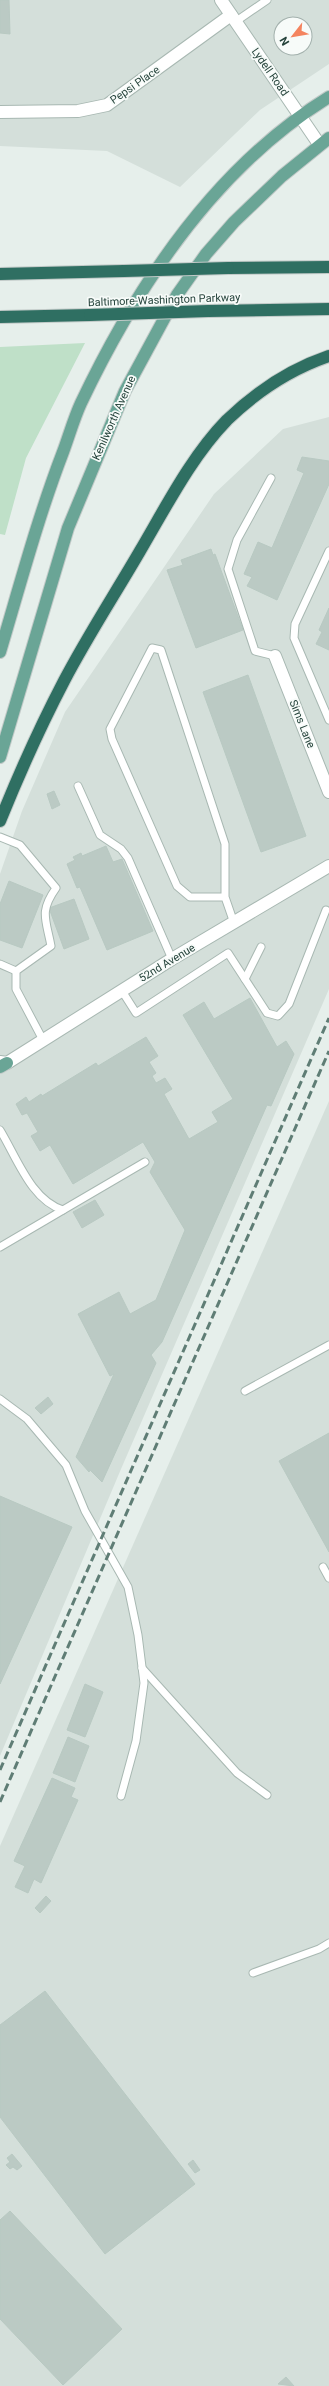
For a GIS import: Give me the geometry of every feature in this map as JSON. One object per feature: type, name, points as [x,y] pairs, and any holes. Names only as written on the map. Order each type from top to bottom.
[{"type":"highway","points":[[0,274],[329,267]]},
{"type":"highway","name":"Baltimore-Washington Parkway","points":[[0,317],[329,309]]},
{"type":"highway","points":[[0,822],[26,757],[64,680],[199,455],[227,421],[265,389],[306,365],[329,356]]},
{"type":"main road","points":[[0,652],[49,488],[81,403],[130,312],[180,238],[203,209],[278,132],[300,115],[329,97]]},
{"type":"main road","name":"Kenilworth Avenue","points":[[0,758],[68,528],[125,391],[177,295],[206,254],[234,222],[324,141]]},
{"type":"street","name":"Lydell Road","points":[[221,0],[300,115],[324,141]]},
{"type":"street","name":"Pepsi Place","points":[[0,112],[78,111],[107,105],[233,18]]},
{"type":"street","name":"Sims Lane","points":[[275,656],[329,790]]},
{"type":"street","name":"52nd Avenue","points":[[2,1064],[329,866]]},
{"type":"lane","points":[[233,18],[267,0]]},
{"type":"lane","points":[[271,478],[237,540],[228,569],[255,651],[275,656]]},
{"type":"lane","points":[[329,551],[295,624],[294,638],[329,720]]},
{"type":"lane","points":[[225,897],[190,897],[177,886],[112,739],[110,729],[152,648],[161,650],[225,844],[225,897],[234,923]]},
{"type":"lane","points":[[78,786],[100,835],[121,849],[128,858],[172,960]]},
{"type":"lane","points":[[0,837],[20,845],[56,888],[48,900],[44,911],[51,946],[16,971]]},
{"type":"lane","points":[[122,991],[136,1013],[228,953],[267,1013],[278,1016],[289,1004],[326,910]]},
{"type":"lane","points":[[245,979],[261,947]]},
{"type":"lane","points":[[0,964],[16,971]]},
{"type":"lane","points":[[16,971],[16,989],[43,1040]]},
{"type":"lane","points":[[1,1133],[38,1194],[50,1206],[63,1210]]},
{"type":"lane","points":[[0,1247],[145,1162]]},
{"type":"lane","points":[[245,1391],[329,1345]]},
{"type":"lane","points":[[0,1399],[27,1419],[66,1465],[85,1511],[128,1587],[144,1683],[136,1741],[121,1796]]},
{"type":"lane","points":[[323,1567],[329,1578]]},
{"type":"lane","points":[[142,1668],[237,1773],[267,1795]]},
{"type":"lane","points":[[253,1973],[319,1949],[329,1943]]},
{"type":"shaded area","points":[[0,0],[329,0],[329,64],[260,110],[180,187],[107,151],[0,146]]},
{"type":"shaded area","points":[[329,417],[329,989],[121,1469],[0,1756],[0,874],[22,811],[65,712],[214,494],[283,429]]},
{"type":"shaded area","points":[[329,1101],[329,2386],[0,2386],[0,1846]]},
{"type":"green space","points":[[85,343],[26,458],[5,535],[0,534],[0,347]]},
{"type":"building","points":[[0,0],[9,0],[10,34],[0,33]]},
{"type":"building","points":[[302,457],[329,461],[329,484],[277,600],[247,586],[252,577],[244,574],[258,542],[272,548],[304,473],[297,470]]},
{"type":"building","points":[[211,549],[213,555],[215,554],[243,630],[196,648],[167,570],[183,565],[181,560]]},
{"type":"building","points":[[329,608],[329,650],[316,644],[322,632],[319,630]]},
{"type":"building","points":[[248,675],[306,836],[261,852],[203,692]]},
{"type":"building","points":[[54,791],[60,805],[52,809],[47,794]]},
{"type":"building","points":[[106,846],[113,862],[122,859],[153,931],[107,950],[80,887],[77,888],[67,864],[75,860],[73,857],[81,853],[82,856]]},
{"type":"building","points":[[9,881],[43,895],[22,948],[0,940],[0,904]]},
{"type":"building","points":[[74,899],[89,939],[64,949],[49,908]]},
{"type":"building","points":[[250,998],[277,1047],[286,1041],[294,1054],[271,1106],[267,1105],[162,1342],[151,1355],[156,1363],[102,1482],[90,1470],[89,1472],[76,1457],[114,1374],[110,1376],[78,1314],[119,1292],[130,1314],[156,1300],[185,1230],[150,1172],[155,1162],[143,1142],[73,1184],[50,1145],[40,1151],[31,1136],[38,1132],[27,1113],[22,1115],[16,1104],[26,1097],[29,1102],[41,1094],[42,1096],[96,1063],[98,1066],[146,1037],[158,1056],[149,1062],[156,1073],[152,1076],[156,1083],[165,1078],[172,1089],[164,1094],[189,1139],[218,1122],[212,1112],[233,1099],[183,1015],[204,1002],[214,1019]]},
{"type":"building","points":[[95,1200],[104,1215],[82,1228],[73,1212]]},
{"type":"building","points":[[48,1397],[53,1404],[41,1414],[35,1408]]},
{"type":"building","points":[[329,1433],[329,1552],[279,1461]]},
{"type":"building","points":[[0,1496],[72,1527],[0,1684]]},
{"type":"building","points":[[85,1684],[103,1692],[85,1737],[67,1730]]},
{"type":"building","points":[[68,1737],[89,1746],[75,1782],[53,1773]]},
{"type":"building","points":[[52,1778],[75,1788],[71,1797],[78,1800],[41,1883],[34,1879],[28,1893],[15,1887],[25,1866],[14,1861]]},
{"type":"building","points":[[46,1896],[51,1901],[40,1913],[35,1908]]},
{"type":"building","points":[[45,1991],[195,2184],[105,2254],[0,2117],[0,2025]]},
{"type":"building","points":[[12,2154],[22,2166],[17,2170],[13,2167],[10,2169],[6,2165],[10,2162],[7,2158]]},
{"type":"building","points":[[193,2160],[200,2170],[195,2173],[188,2164]]},
{"type":"building","points":[[10,2211],[122,2329],[63,2385],[0,2319],[0,2220]]},
{"type":"building","points":[[286,2377],[294,2386],[278,2384]]},
{"type":"railway","points":[[0,1770],[329,1018]]},
{"type":"railway","points":[[0,1802],[329,1051]]}]
